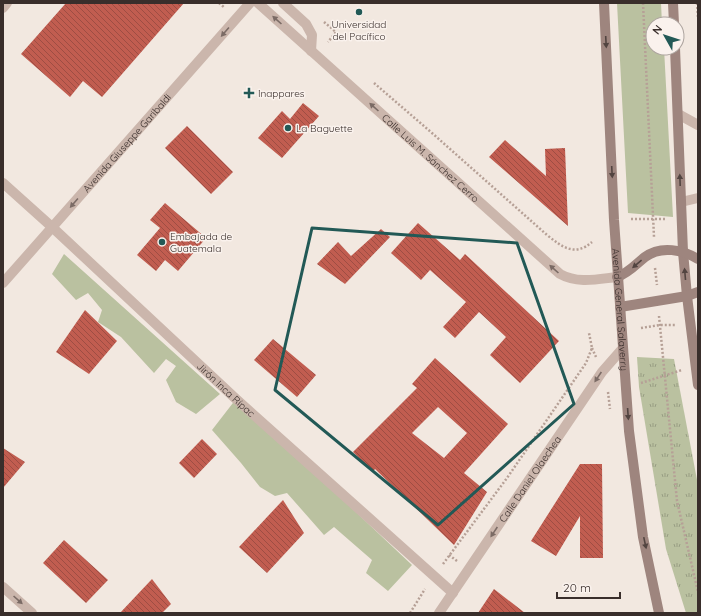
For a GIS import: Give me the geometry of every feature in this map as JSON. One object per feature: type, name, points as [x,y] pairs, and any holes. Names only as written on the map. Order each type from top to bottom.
[{"type":"main road","name":"Avenida General Salaverry","points":[[604,3],[614,220],[629,431],[643,537],[659,613]]},
{"type":"main road","points":[[673,3],[674,16]]},
{"type":"main road","points":[[675,56],[683,252],[698,385]]},
{"type":"main road","points":[[618,277],[626,273],[654,252],[666,250],[683,252],[698,259]]},
{"type":"main road","points":[[620,307],[687,296],[698,292]]},
{"type":"street","points":[[3,8],[7,3]]},
{"type":"street","name":"Avenida Giuseppe Garibaldi","points":[[3,283],[250,3]]},
{"type":"street","name":"Calle Luis M. Sánchez Cerro","points":[[258,3],[560,274],[568,279],[589,281],[618,277]]},
{"type":"street","points":[[283,3],[306,24],[312,35],[311,51]]},
{"type":"street","points":[[678,114],[698,125]]},
{"type":"street","name":"Jirón Inca Rípac","points":[[3,183],[236,399],[453,593]]},
{"type":"street","points":[[681,202],[698,198]]},
{"type":"street","name":"Calle Daniel Olaechea","points":[[439,613],[602,372],[623,348]]},
{"type":"street","points":[[3,587],[32,613]]},
{"type":"path","points":[[697,3],[698,18]]},
{"type":"path","points":[[327,43],[336,32]]},
{"type":"path","points":[[368,78],[552,240],[564,248],[574,250],[586,247],[592,242]]},
{"type":"path","points":[[631,219],[673,219]]},
{"type":"path","points":[[641,328],[660,325],[682,325]]},
{"type":"path","points":[[410,613],[433,576],[507,478],[586,363],[592,348],[589,333]]},
{"type":"path","points":[[607,389],[626,388],[695,365]]},
{"type":"highlighted area","points":[[312,228],[517,243],[574,404],[438,525],[275,390]]},
{"type":"green space","points":[[617,3],[661,3],[662,16],[645,16],[645,56],[664,56],[673,217],[628,213]]},
{"type":"green space","points":[[64,254],[220,394],[196,414],[176,402],[166,380],[176,366],[166,359],[154,373],[121,337],[98,322],[102,310],[88,293],[76,300],[52,274]]},
{"type":"green space","points":[[637,357],[674,359],[698,485],[698,613],[686,613],[666,549],[639,387]]},
{"type":"green space","points":[[236,399],[412,565],[388,591],[366,573],[372,560],[334,527],[324,535],[287,493],[275,496],[260,487],[212,430]]},
{"type":"building","points":[[66,3],[184,3],[102,97],[83,81],[70,97],[21,54]]},
{"type":"building","name":"La Baguette","points":[[303,103],[319,116],[282,158],[258,138],[282,111],[290,119]]},
{"type":"building","points":[[187,126],[233,172],[211,194],[165,148]]},
{"type":"building","points":[[505,140],[546,176],[545,149],[565,148],[568,226],[489,157]]},
{"type":"building","name":"Embajada de Guatemala","points":[[165,203],[206,238],[178,271],[165,260],[156,271],[137,255],[160,228],[150,220]]},
{"type":"building","points":[[418,223],[460,260],[465,254],[559,341],[520,383],[490,355],[506,337],[479,312],[455,338],[443,327],[466,302],[430,270],[421,280],[391,253]]},
{"type":"building","points":[[381,229],[390,237],[345,284],[317,264],[338,242],[351,256]]},
{"type":"building","points":[[85,310],[117,341],[89,374],[56,352]]},
{"type":"building","points":[[273,339],[316,375],[297,397],[254,360]]},
{"type":"building","points":[[435,358],[508,424],[464,473],[487,492],[454,545],[375,469],[373,472],[353,452],[417,388],[412,384]],"holes":[[[438,407],[467,433],[444,458],[412,433]]]},
{"type":"building","points":[[202,439],[217,454],[194,478],[179,463]]},
{"type":"building","points":[[3,448],[25,462],[3,488]]},
{"type":"building","points":[[580,464],[602,464],[603,558],[580,558],[580,516],[556,556],[531,541]]},
{"type":"building","points":[[283,500],[304,533],[267,573],[239,547]]},
{"type":"building","points":[[64,540],[108,580],[86,603],[43,563]]},
{"type":"building","points":[[152,579],[171,604],[162,613],[120,613]]},
{"type":"building","points":[[494,589],[525,613],[478,613]]},
{"type":"place","name":"Universidad del Pacífico","points":[[359,12]]},
{"type":"place","name":"Inappares","points":[[249,93]]},
{"type":"place","name":"La Baguette","points":[[288,128]]},
{"type":"place","name":"Embajada de Guatemala","points":[[162,242]]}]
